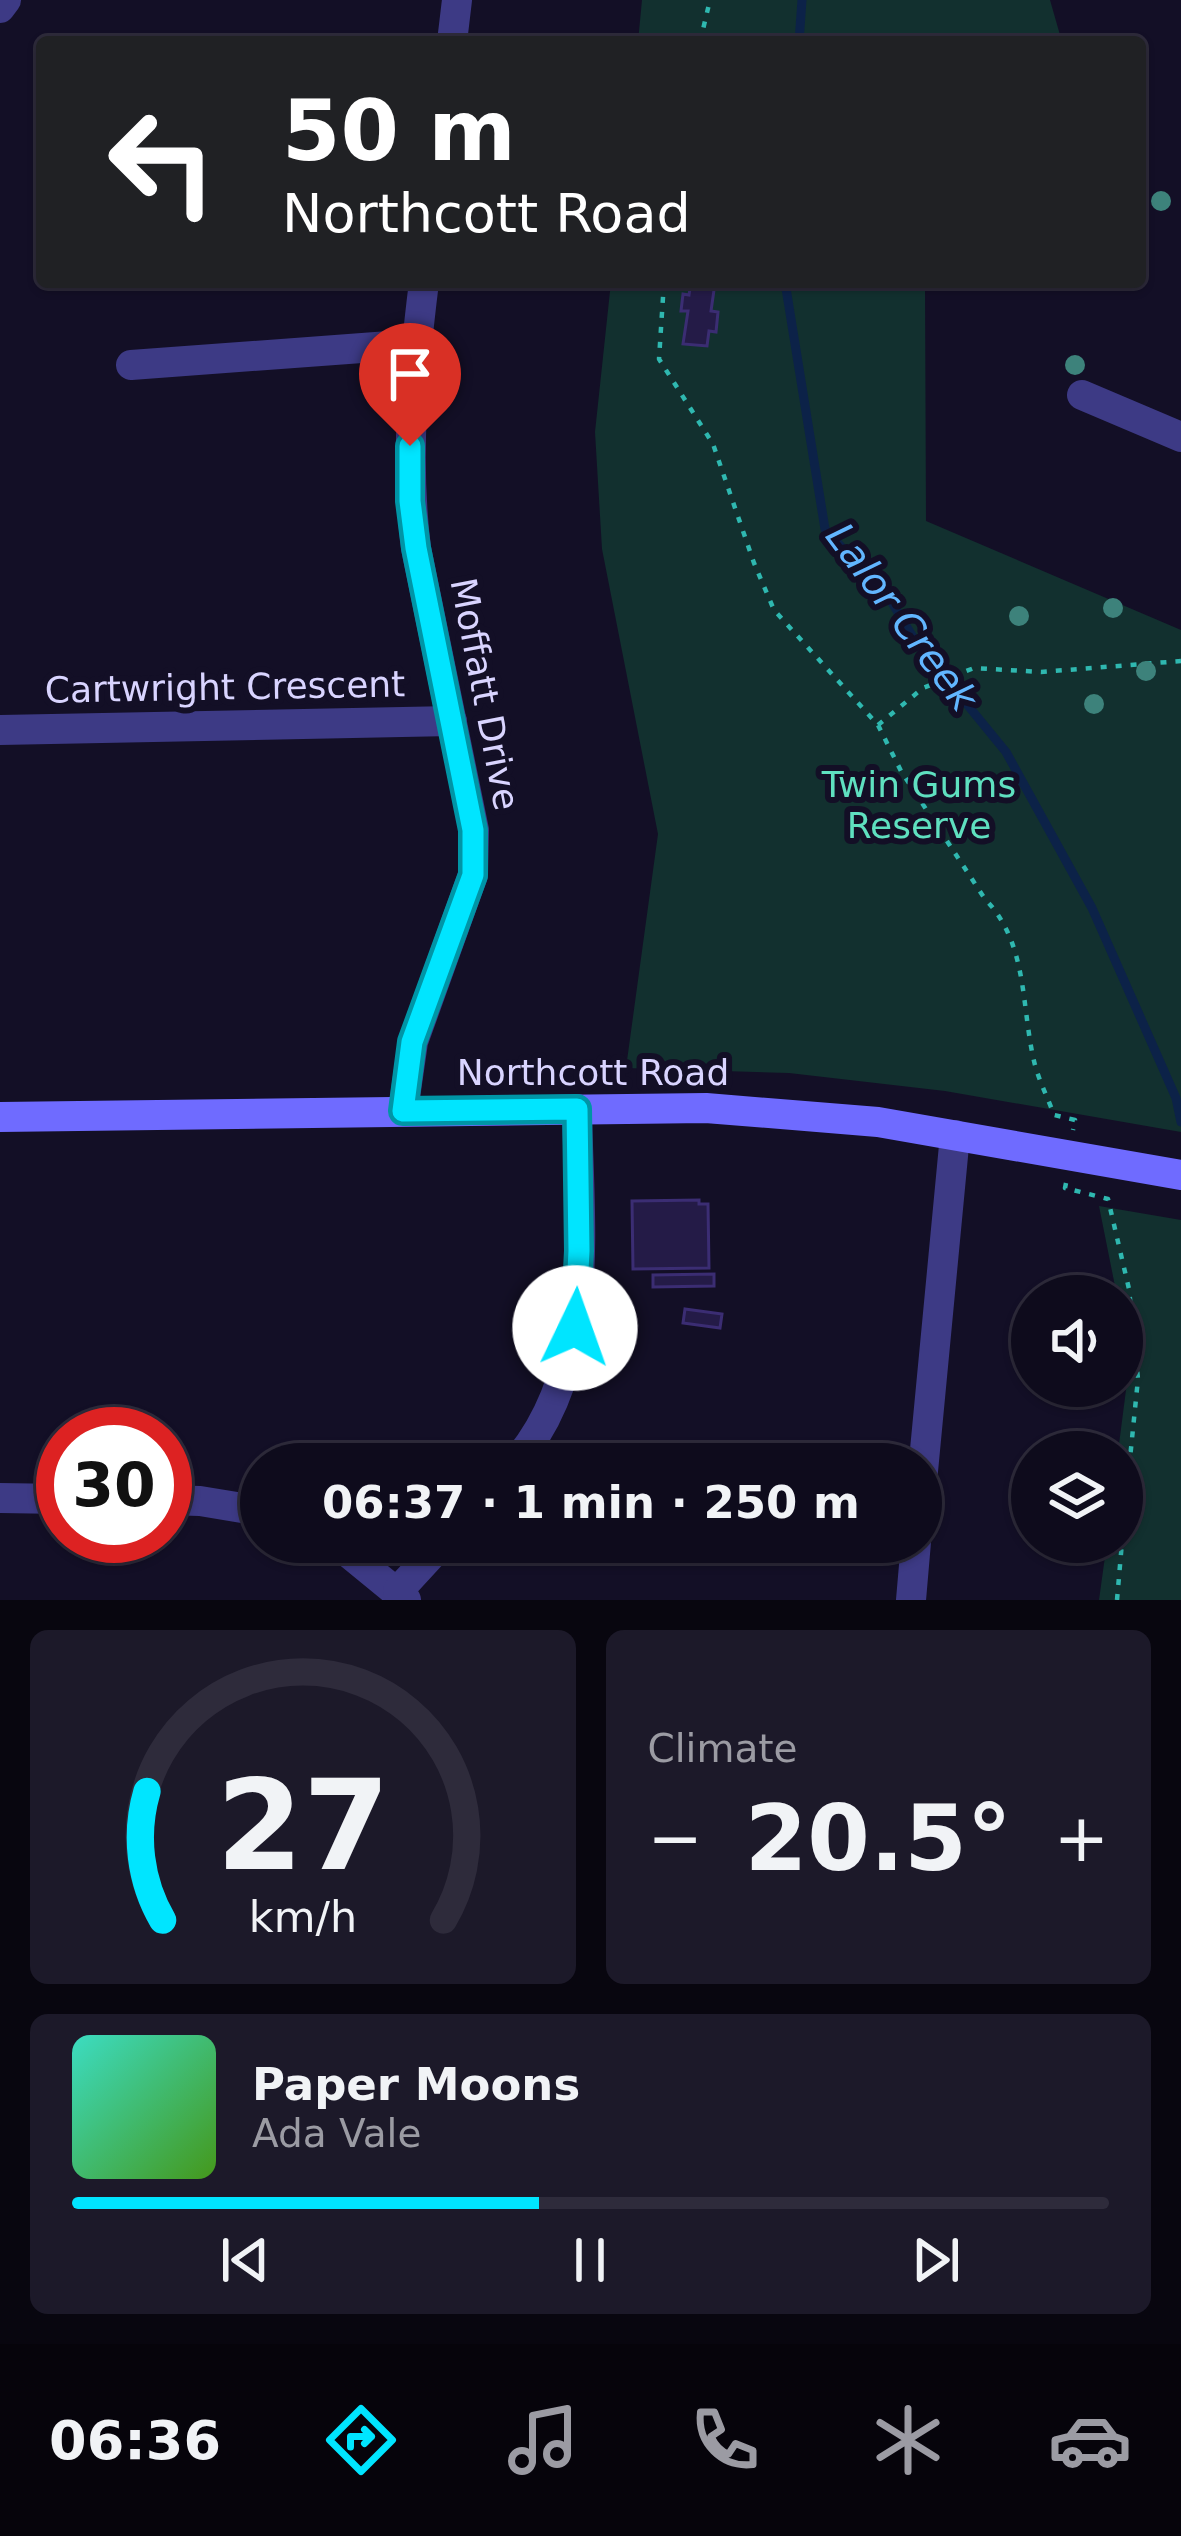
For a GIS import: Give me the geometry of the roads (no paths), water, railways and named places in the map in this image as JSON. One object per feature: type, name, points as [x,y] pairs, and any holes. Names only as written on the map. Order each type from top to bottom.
[{"type":"street","points":[[0,8],[6,0]]},
{"type":"street","points":[[453,36],[457,0]]},
{"type":"street","name":"Moffatt Drive","points":[[403,1111],[412,1042],[473,875],[473,830],[410,501],[416,344],[423,288]]},
{"type":"street","points":[[131,365],[416,344]]},
{"type":"street","points":[[1082,395],[1181,437]]},
{"type":"street","name":"Cartwright Crescent","points":[[0,730],[452,721]]},
{"type":"street","name":"Northcott Road","points":[[0,1117],[706,1108],[798,1114],[956,1135],[1181,1174]]},
{"type":"street","points":[[532,1443],[558,1394],[575,1328],[577,1109]]},
{"type":"street","points":[[926,1443],[956,1135]]},
{"type":"street","points":[[0,1498],[36,1499]]},
{"type":"street","points":[[192,1501],[240,1507]]},
{"type":"street","points":[[361,1563],[402,1596],[427,1563]]},
{"type":"street","points":[[910,1600],[914,1563]]},
{"type":"waterway","name":"Lalor Creek","points":[[799,36],[802,0]]},
{"type":"waterway","name":"Lalor Creek","points":[[786,288],[825,529],[891,601],[916,642],[1006,752],[1092,908],[1176,1098],[1181,1122]]},
{"type":"park label","name":"Twin Gums Reserve","points":[[919,804]]}]
